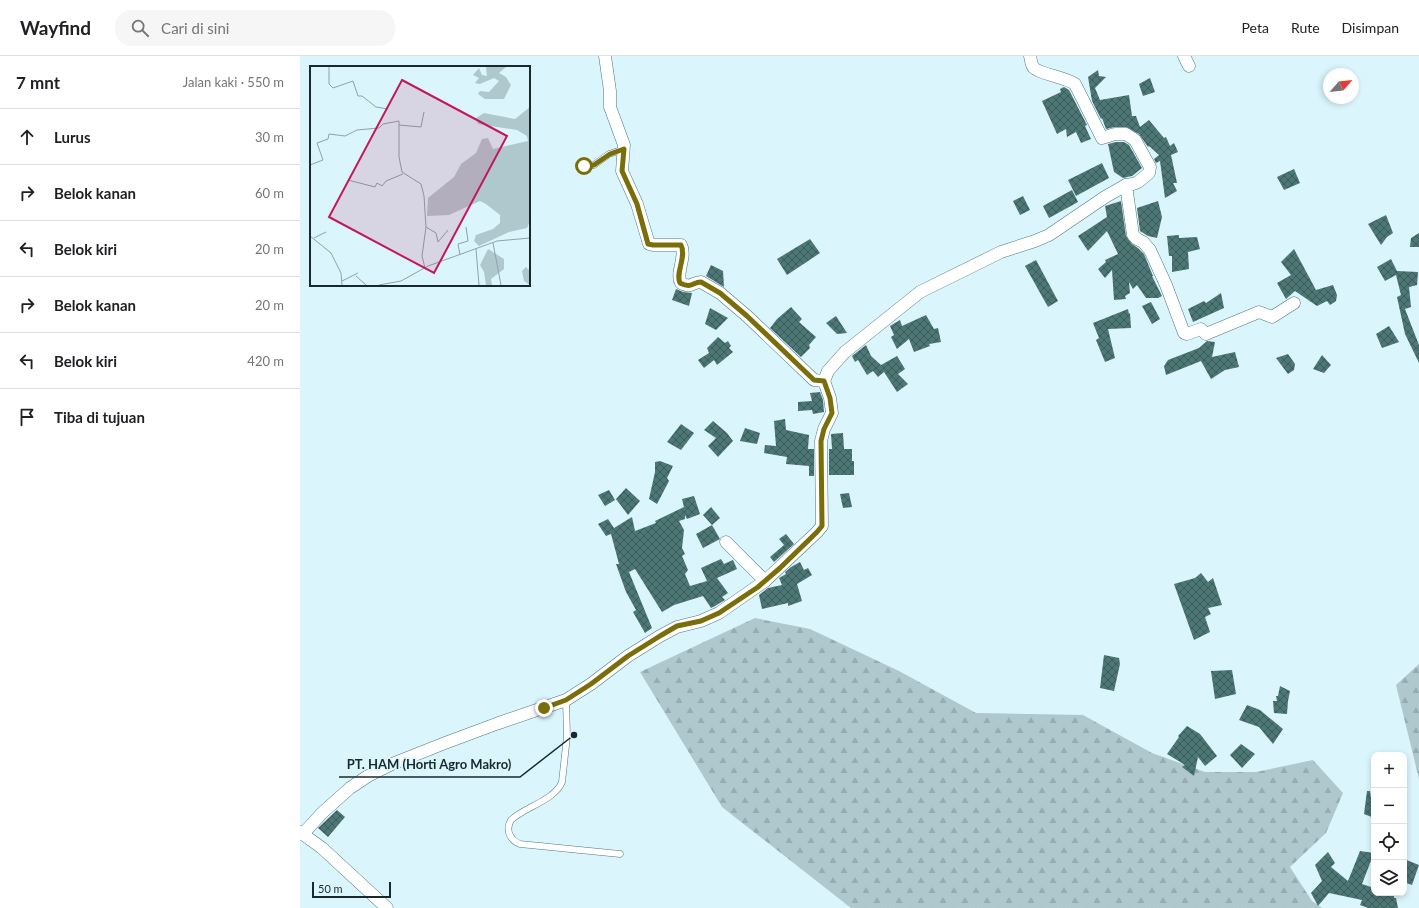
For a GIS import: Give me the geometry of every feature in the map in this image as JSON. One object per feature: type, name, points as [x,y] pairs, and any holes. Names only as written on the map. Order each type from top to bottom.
[{"type":"street","points":[[605,56],[610,91],[610,107],[624,145],[622,171],[637,204],[648,244],[679,244],[682,247],[682,265],[679,276],[680,283],[692,286],[698,282],[701,282],[720,293],[747,316],[814,380],[824,381]]},
{"type":"street","points":[[387,908],[322,848],[301,833],[350,788],[368,776],[392,764],[445,742],[566,700],[591,684],[628,656],[660,636],[677,626],[701,621],[719,613],[765,581],[822,526],[821,441],[824,429],[832,413],[830,398],[824,381],[828,371],[845,352],[920,292],[1001,252],[1049,235],[1105,196],[1126,185],[1133,184],[1149,173],[1150,167],[1135,140],[1126,134],[1116,134],[1102,138],[1075,84],[1069,80],[1039,71],[1032,65],[1030,56]]},
{"type":"street","points":[[1126,185],[1133,235],[1143,242],[1150,250],[1166,285],[1184,333],[1187,334],[1201,329],[1206,334],[1259,312],[1272,317],[1294,303]]},
{"type":"street","points":[[726,542],[765,581]]},
{"type":"lane","points":[[584,166],[594,165],[610,154],[624,149]]},
{"type":"lane","points":[[566,700],[567,740],[562,782],[560,787],[553,795],[511,820],[508,825],[508,831],[511,838],[520,844],[620,854]]},
{"type":"green space","points":[[755,618],[810,629],[899,671],[976,713],[1083,715],[1152,753],[1205,772],[1256,772],[1313,760],[1343,793],[1326,833],[1290,867],[1312,901],[1322,908],[851,908],[722,807],[640,672]]},
{"type":"green space","points":[[1419,664],[1419,779],[1396,685]]},
{"type":"building","points":[[1098,70],[1099,76],[1106,77],[1095,88],[1100,100],[1129,95],[1132,116],[1136,116],[1140,127],[1149,120],[1164,138],[1166,137],[1170,146],[1174,143],[1178,152],[1171,155],[1177,183],[1173,183],[1177,191],[1165,198],[1160,161],[1156,163],[1154,159],[1159,155],[1149,146],[1148,147],[1139,134],[1126,127],[1106,129],[1102,118],[1101,119],[1092,101],[1088,77]]},
{"type":"building","points":[[1150,78],[1155,92],[1143,96],[1139,84]]},
{"type":"building","points":[[1064,87],[1069,90],[1087,125],[1085,126],[1091,139],[1081,143],[1076,132],[1067,137],[1066,129],[1057,134],[1042,101],[1061,92],[1060,89]]},
{"type":"building","points":[[1124,142],[1129,145],[1142,168],[1132,176],[1123,178],[1114,172],[1108,144]]},
{"type":"building","points":[[1102,163],[1109,178],[1076,196],[1068,180]]},
{"type":"building","points":[[1294,169],[1300,183],[1284,190],[1277,177]]},
{"type":"building","points":[[1072,190],[1078,202],[1049,218],[1043,206]]},
{"type":"building","points":[[1023,196],[1030,210],[1020,215],[1013,201]]},
{"type":"building","points":[[1121,201],[1126,236],[1132,244],[1144,254],[1152,276],[1162,296],[1158,298],[1146,298],[1137,285],[1133,289],[1129,282],[1130,293],[1125,296],[1126,299],[1114,300],[1112,270],[1105,278],[1098,269],[1106,262],[1105,260],[1118,254],[1107,231],[1088,251],[1078,236],[1107,217],[1105,206]]},
{"type":"building","points":[[1158,201],[1162,217],[1157,238],[1148,236],[1140,231],[1137,208]]},
{"type":"building","points":[[1386,215],[1393,233],[1387,237],[1381,245],[1368,224]]},
{"type":"building","points":[[1419,233],[1419,247],[1410,247],[1411,238]]},
{"type":"building","points":[[1179,235],[1179,238],[1197,237],[1200,249],[1188,252],[1189,269],[1172,272],[1172,256],[1169,256],[1167,236]]},
{"type":"building","points":[[810,239],[820,253],[787,275],[777,259]]},
{"type":"building","points":[[1294,249],[1316,290],[1333,285],[1337,295],[1336,301],[1330,305],[1327,301],[1317,306],[1295,291],[1286,299],[1277,283],[1291,275],[1281,262]]},
{"type":"building","points":[[1391,259],[1397,271],[1418,272],[1417,285],[1409,287],[1411,307],[1405,309],[1419,345],[1419,363],[1405,334],[1397,297],[1401,295],[1396,275],[1385,281],[1377,267]]},
{"type":"building","points":[[1036,260],[1058,301],[1048,307],[1025,266]]},
{"type":"building","points":[[711,265],[723,271],[724,287],[706,276]]},
{"type":"building","points":[[676,289],[683,292],[692,293],[689,306],[672,300]]},
{"type":"building","points":[[1221,293],[1224,308],[1193,322],[1188,309],[1204,301],[1206,303]]},
{"type":"building","points":[[1151,302],[1160,319],[1152,324],[1142,306]]},
{"type":"building","points":[[791,307],[802,319],[799,322],[816,337],[809,345],[810,348],[801,357],[770,328],[777,319]]},
{"type":"building","points":[[710,308],[728,318],[716,330],[705,324]]},
{"type":"building","points":[[1128,309],[1129,314],[1130,313],[1131,328],[1108,329],[1115,358],[1105,362],[1096,340],[1099,338],[1093,323]]},
{"type":"building","points":[[926,315],[934,329],[938,328],[941,342],[929,344],[930,346],[914,352],[909,339],[897,349],[891,337],[894,335],[890,326],[900,320],[902,326]]},
{"type":"building","points":[[836,316],[847,333],[837,334],[826,323]]},
{"type":"building","points":[[1389,326],[1399,342],[1382,348],[1376,334]]},
{"type":"building","points":[[718,337],[725,343],[728,341],[731,346],[729,348],[733,352],[717,365],[714,360],[704,368],[698,360],[709,353],[707,348]]},
{"type":"building","points":[[1207,341],[1215,342],[1212,357],[1235,352],[1239,367],[1225,370],[1211,379],[1201,361],[1166,375],[1164,366],[1168,360],[1199,348]]},
{"type":"building","points":[[866,345],[871,356],[881,365],[897,356],[905,369],[898,374],[908,384],[897,392],[884,372],[878,377],[873,371],[867,375],[858,360],[855,362],[852,356]]},
{"type":"building","points":[[1288,354],[1295,364],[1294,370],[1288,374],[1276,358]]},
{"type":"building","points":[[1322,355],[1331,365],[1324,373],[1313,369]]},
{"type":"building","points":[[820,392],[823,400],[824,412],[813,414],[812,410],[798,411],[798,402],[812,401],[810,393]]},
{"type":"building","points":[[785,419],[786,430],[809,435],[808,449],[814,449],[814,476],[809,476],[809,466],[786,464],[787,457],[764,453],[765,445],[776,446],[774,421]]},
{"type":"building","points":[[713,421],[727,433],[733,441],[718,457],[708,446],[716,438],[704,430]]},
{"type":"building","points":[[681,424],[694,433],[681,450],[667,442]]},
{"type":"building","points":[[745,428],[760,433],[757,444],[740,441]]},
{"type":"building","points":[[843,433],[844,449],[852,449],[854,475],[829,475],[829,449],[832,449],[831,434]]},
{"type":"building","points":[[660,461],[673,466],[667,478],[669,481],[657,504],[649,499],[655,472],[655,462]]},
{"type":"building","points":[[626,488],[640,501],[628,515],[616,499]]},
{"type":"building","points":[[609,490],[615,500],[605,506],[598,495]]},
{"type":"building","points":[[849,493],[852,507],[843,508],[840,494]]},
{"type":"building","points":[[694,496],[700,514],[687,519],[685,515],[685,519],[679,521],[684,530],[682,548],[685,554],[682,556],[688,570],[685,574],[690,586],[707,581],[701,568],[721,559],[724,564],[733,560],[737,569],[717,578],[728,593],[722,597],[725,600],[715,606],[711,608],[703,596],[674,605],[662,612],[635,569],[629,572],[652,628],[645,633],[633,612],[636,610],[626,592],[616,564],[619,564],[611,534],[606,536],[598,524],[608,519],[614,528],[632,517],[635,531],[656,523],[655,521],[684,507],[682,499]]},
{"type":"building","points":[[711,507],[720,518],[712,525],[703,515]]},
{"type":"building","points":[[712,525],[720,539],[703,548],[696,534]]},
{"type":"building","points":[[786,534],[794,544],[774,562],[770,557],[784,545],[779,539]]},
{"type":"building","points":[[800,562],[804,570],[808,568],[812,575],[797,584],[802,601],[788,606],[788,603],[762,609],[759,595],[768,588],[782,585],[779,578],[786,574],[785,572],[791,567]]},
{"type":"building","points":[[1201,573],[1208,582],[1213,578],[1222,605],[1208,608],[1211,614],[1205,617],[1210,632],[1194,640],[1174,584],[1195,578]]},
{"type":"building","points":[[1104,655],[1119,658],[1120,664],[1114,691],[1100,688]]},
{"type":"building","points":[[1232,670],[1236,694],[1215,699],[1211,671]]},
{"type":"building","points":[[1280,686],[1290,691],[1287,714],[1274,713],[1273,701],[1277,701],[1276,696],[1278,696]]},
{"type":"building","points":[[1247,705],[1260,710],[1283,729],[1273,744],[1259,727],[1239,720]]},
{"type":"building","points":[[1187,726],[1200,734],[1217,756],[1205,766],[1198,757],[1194,776],[1182,767],[1185,765],[1167,754],[1179,737],[1178,736]]},
{"type":"building","points":[[1241,744],[1255,754],[1242,768],[1230,755]]},
{"type":"building","points":[[1367,791],[1370,791],[1371,817],[1364,814]]},
{"type":"building","points":[[337,810],[345,817],[328,837],[318,828]]},
{"type":"building","points":[[1360,851],[1371,853],[1371,861],[1362,884],[1371,887],[1371,896],[1394,896],[1394,898],[1396,898],[1398,908],[1368,908],[1360,905],[1362,900],[1329,893],[1318,906],[1311,893],[1322,881],[1315,865],[1328,852],[1335,863],[1331,867],[1348,881]]},
{"type":"building","points":[[1407,860],[1419,865],[1412,885],[1407,883]]},
{"type":"place","name":"PT. HAM (Horti Agro Makro)","points":[[574,735]]},
{"type":"route","points":[[544,708],[566,700],[591,684],[628,656],[677,626],[701,621],[719,613],[758,587],[817,532],[822,526],[821,441],[824,429],[832,413],[830,398],[824,381],[814,380],[747,316],[720,293],[701,282],[698,282],[692,286],[680,283],[679,276],[682,265],[681,245],[648,244],[637,204],[622,171],[624,149],[610,154],[594,165],[584,166]]}]
